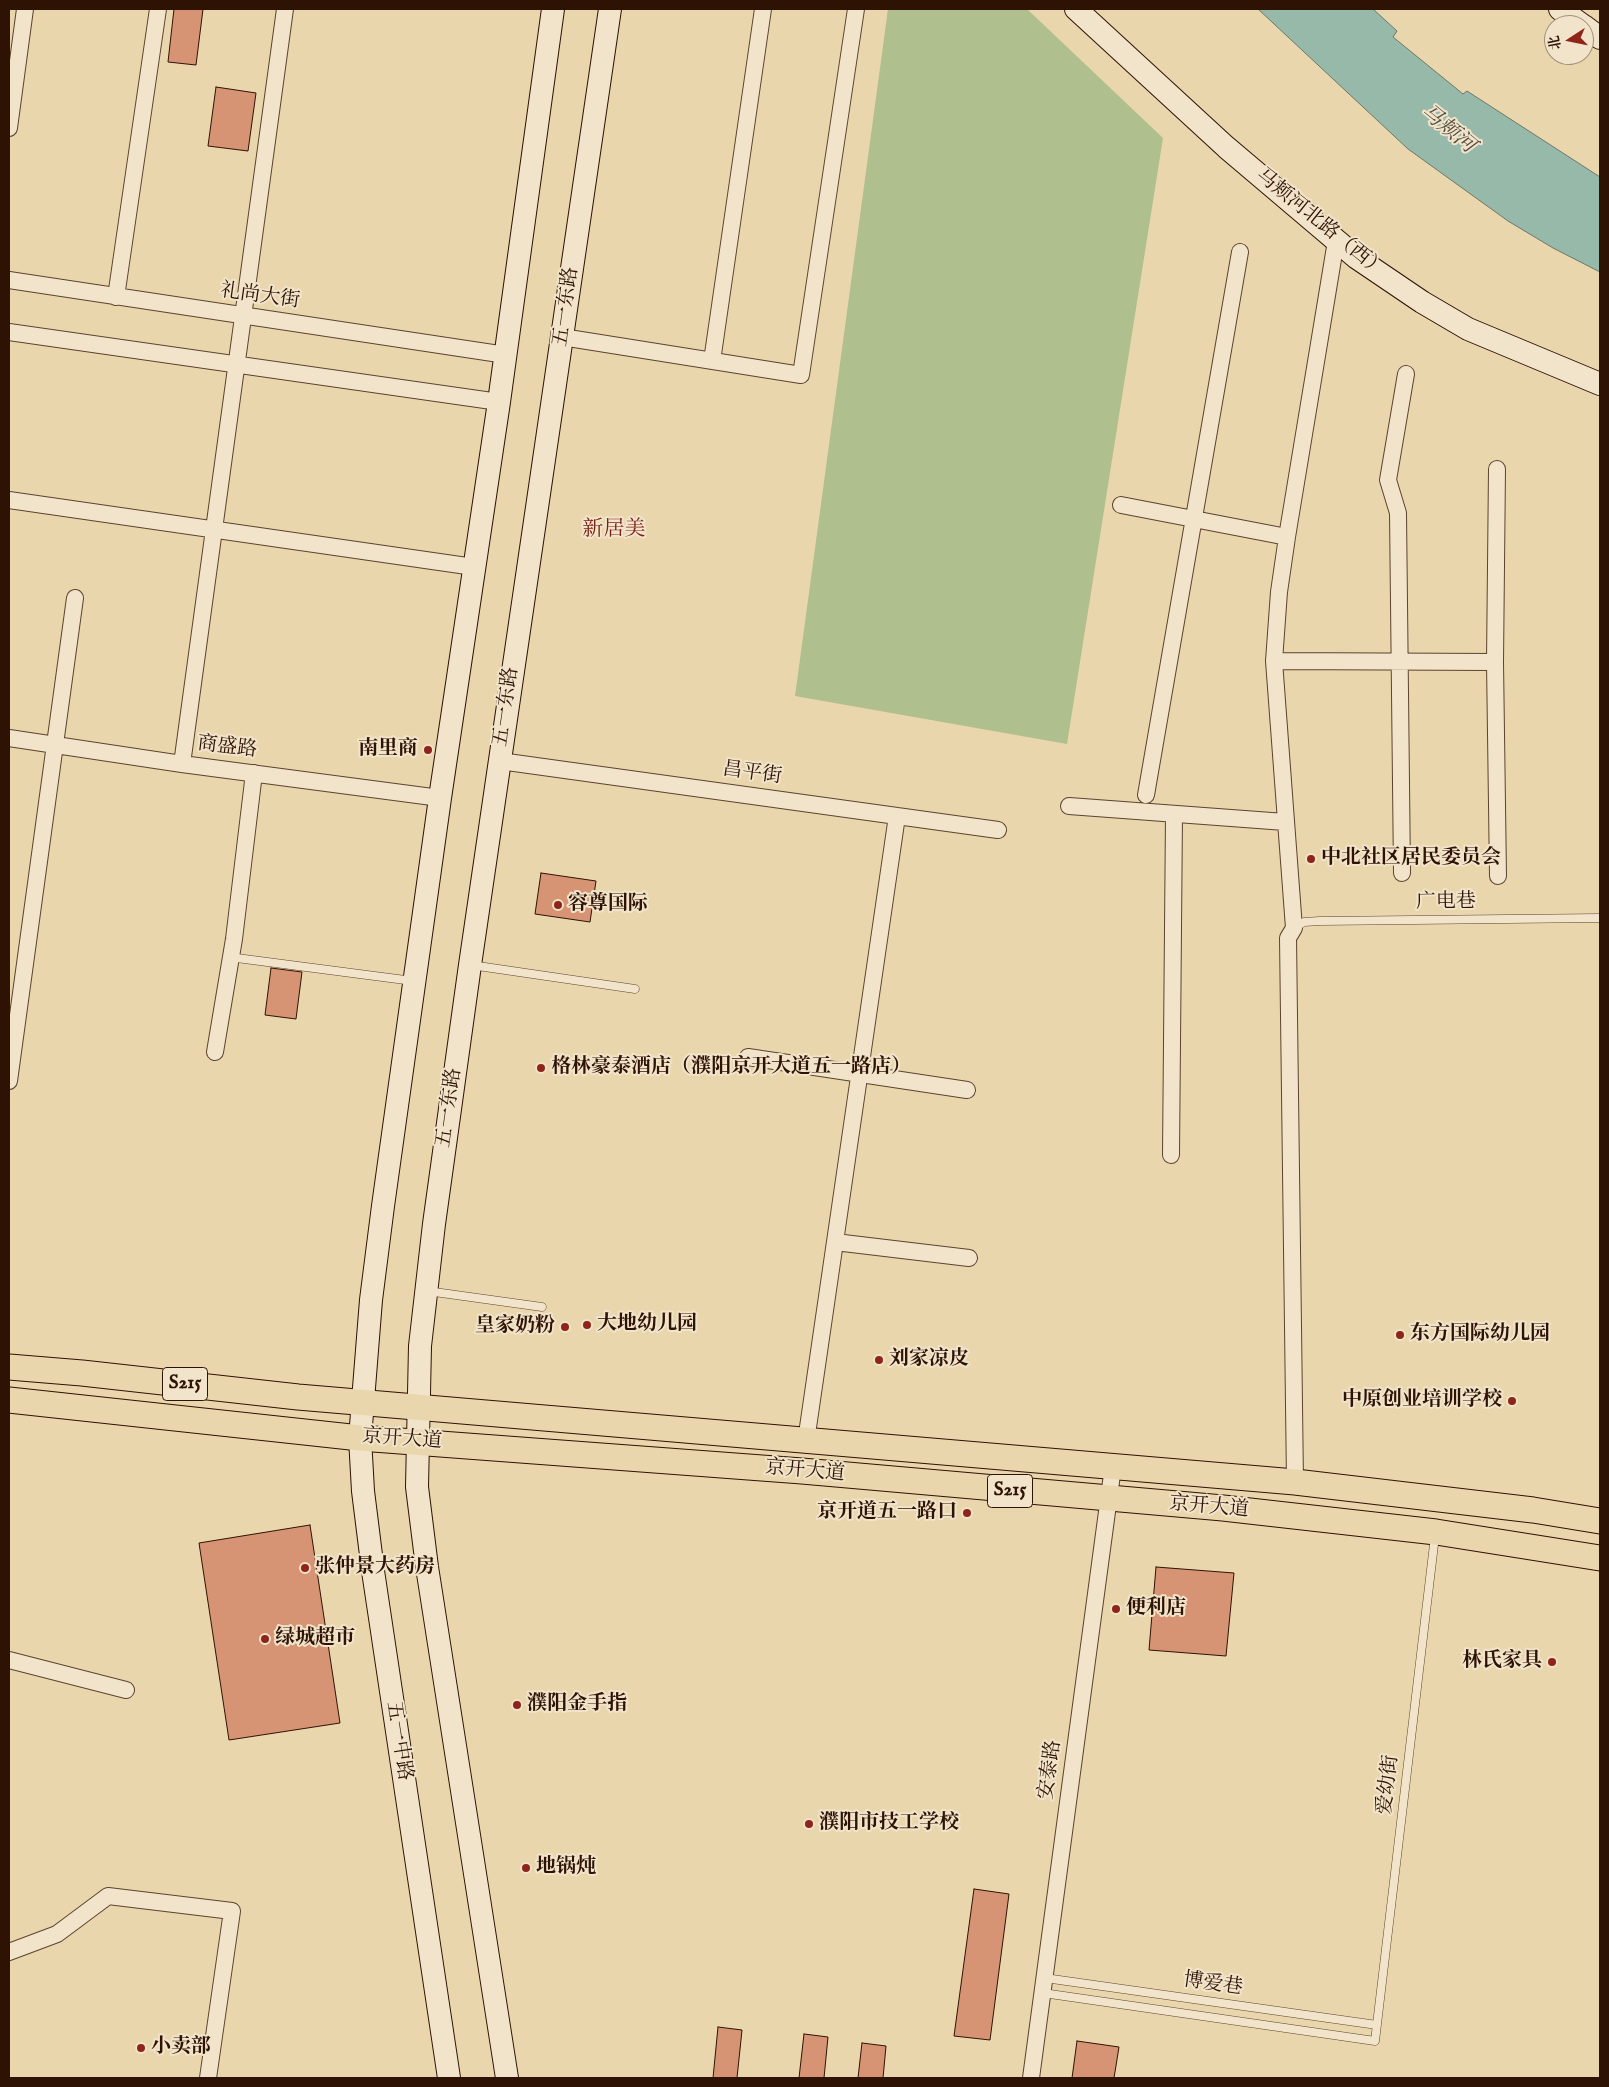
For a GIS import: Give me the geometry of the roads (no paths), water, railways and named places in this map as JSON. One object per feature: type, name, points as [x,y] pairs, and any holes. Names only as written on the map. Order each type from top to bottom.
[{"type":"main road","name":"京开大道","points":[[9,1367],[362,1402],[1295,1482],[1514,1508],[1600,1521]]},
{"type":"main road","name":"京开大道","points":[[9,1400],[360,1438],[802,1471],[1109,1500],[1223,1508],[1436,1532],[1600,1558]]},
{"type":"street","points":[[9,128],[25,9]]},
{"type":"street","points":[[116,297],[158,9]]},
{"type":"street","points":[[182,764],[285,9]]},
{"type":"street","points":[[362,1402],[375,1272],[414,982],[506,355],[553,9]]},
{"type":"street","name":"五一东路","points":[[418,1407],[426,1291],[470,965],[610,9]]},
{"type":"street","points":[[712,361],[763,9]]},
{"type":"street","points":[[562,337],[801,375],[856,9]]},
{"type":"street","name":"马颊河北路（西）","points":[[1076,9],[1226,147],[1356,258],[1468,330],[1600,384]]},
{"type":"street","points":[[1295,1482],[1288,948],[1288,938],[1294,928],[1274,660],[1279,592],[1287,537],[1336,241]]},
{"type":"street","points":[[1146,795],[1240,252]]},
{"type":"street","name":"礼尚大街","points":[[9,280],[506,355]]},
{"type":"street","points":[[9,332],[499,402]]},
{"type":"street","points":[[1402,873],[1398,513],[1388,480],[1406,374]]},
{"type":"street","points":[[1497,469],[1495,662],[1498,876]]},
{"type":"street","points":[[9,500],[474,567]]},
{"type":"street","points":[[1121,505],[1287,537]]},
{"type":"street","points":[[9,1081],[75,598]]},
{"type":"street","points":[[1274,660],[1495,662]]},
{"type":"street","name":"商盛路","points":[[9,738],[182,764],[440,798]]},
{"type":"street","name":"昌平街","points":[[500,761],[998,830]]},
{"type":"street","points":[[215,1052],[229,957],[234,939],[254,773]]},
{"type":"street","points":[[1068,806],[1285,822]]},
{"type":"street","points":[[1171,1155],[1174,815]]},
{"type":"street","points":[[806,1441],[897,816]]},
{"type":"street","points":[[748,1057],[967,1090]]},
{"type":"street","points":[[835,1242],[969,1258]]},
{"type":"street","name":"五一中路","points":[[362,1402],[360,1438],[363,1491],[373,1571],[449,2078]]},
{"type":"street","points":[[418,1407],[417,1487],[427,1567],[506,2078]]},
{"type":"street","name":"安泰路","points":[[1031,2078],[1113,1467]]},
{"type":"street","points":[[9,1660],[126,1690]]},
{"type":"street","points":[[9,1952],[57,1934],[108,1896],[232,1911],[208,2078]]},
{"type":"lane","name":"广电巷","points":[[1294,928],[1304,922],[1320,921],[1600,918]]},
{"type":"lane","points":[[229,957],[414,982]]},
{"type":"lane","points":[[470,965],[635,989]]},
{"type":"lane","points":[[426,1291],[542,1307]]},
{"type":"lane","name":"爱幼街","points":[[1375,2041],[1436,1532]]},
{"type":"lane","name":"博爱巷","points":[[1044,1985],[1377,2025]]},
{"type":"lane","name":"博爱巷","points":[[1044,1985],[1375,2041]]},
{"type":"water","name":"马颊河","points":[[1258,9],[1373,9],[1397,31],[1393,37],[1463,94],[1467,91],[1600,177],[1600,272],[1553,248],[1508,221],[1408,149]]},
{"type":"place","name":"南里商","points":[[428,750]]},
{"type":"place","name":"中北社区居民委员会","points":[[1311,859]]},
{"type":"place","name":"容尊国际","points":[[558,905]]},
{"type":"place","name":"格林豪泰酒店（濮阳京开大道五一路店）","points":[[541,1068]]},
{"type":"place","name":"大地幼儿园","points":[[587,1325]]},
{"type":"place","name":"皇家奶粉","points":[[565,1327]]},
{"type":"place","name":"东方国际幼儿园","points":[[1400,1335]]},
{"type":"place","name":"刘家凉皮","points":[[879,1360]]},
{"type":"place","name":"中原创业培训学校","points":[[1512,1401]]},
{"type":"place","name":"京开道五一路口","points":[[967,1513]]},
{"type":"place","name":"张仲景大药房","points":[[305,1568]]},
{"type":"place","name":"便利店","points":[[1116,1609]]},
{"type":"place","name":"绿城超市","points":[[265,1639]]},
{"type":"place","name":"林氏家具","points":[[1552,1662]]},
{"type":"place","name":"濮阳金手指","points":[[517,1705]]},
{"type":"place","name":"濮阳市技工学校","points":[[809,1824]]},
{"type":"place","name":"地锅炖","points":[[526,1868]]},
{"type":"place","name":"小卖部","points":[[141,2048]]},
{"type":"district","name":"新居美","points":[[614,531]]}]
